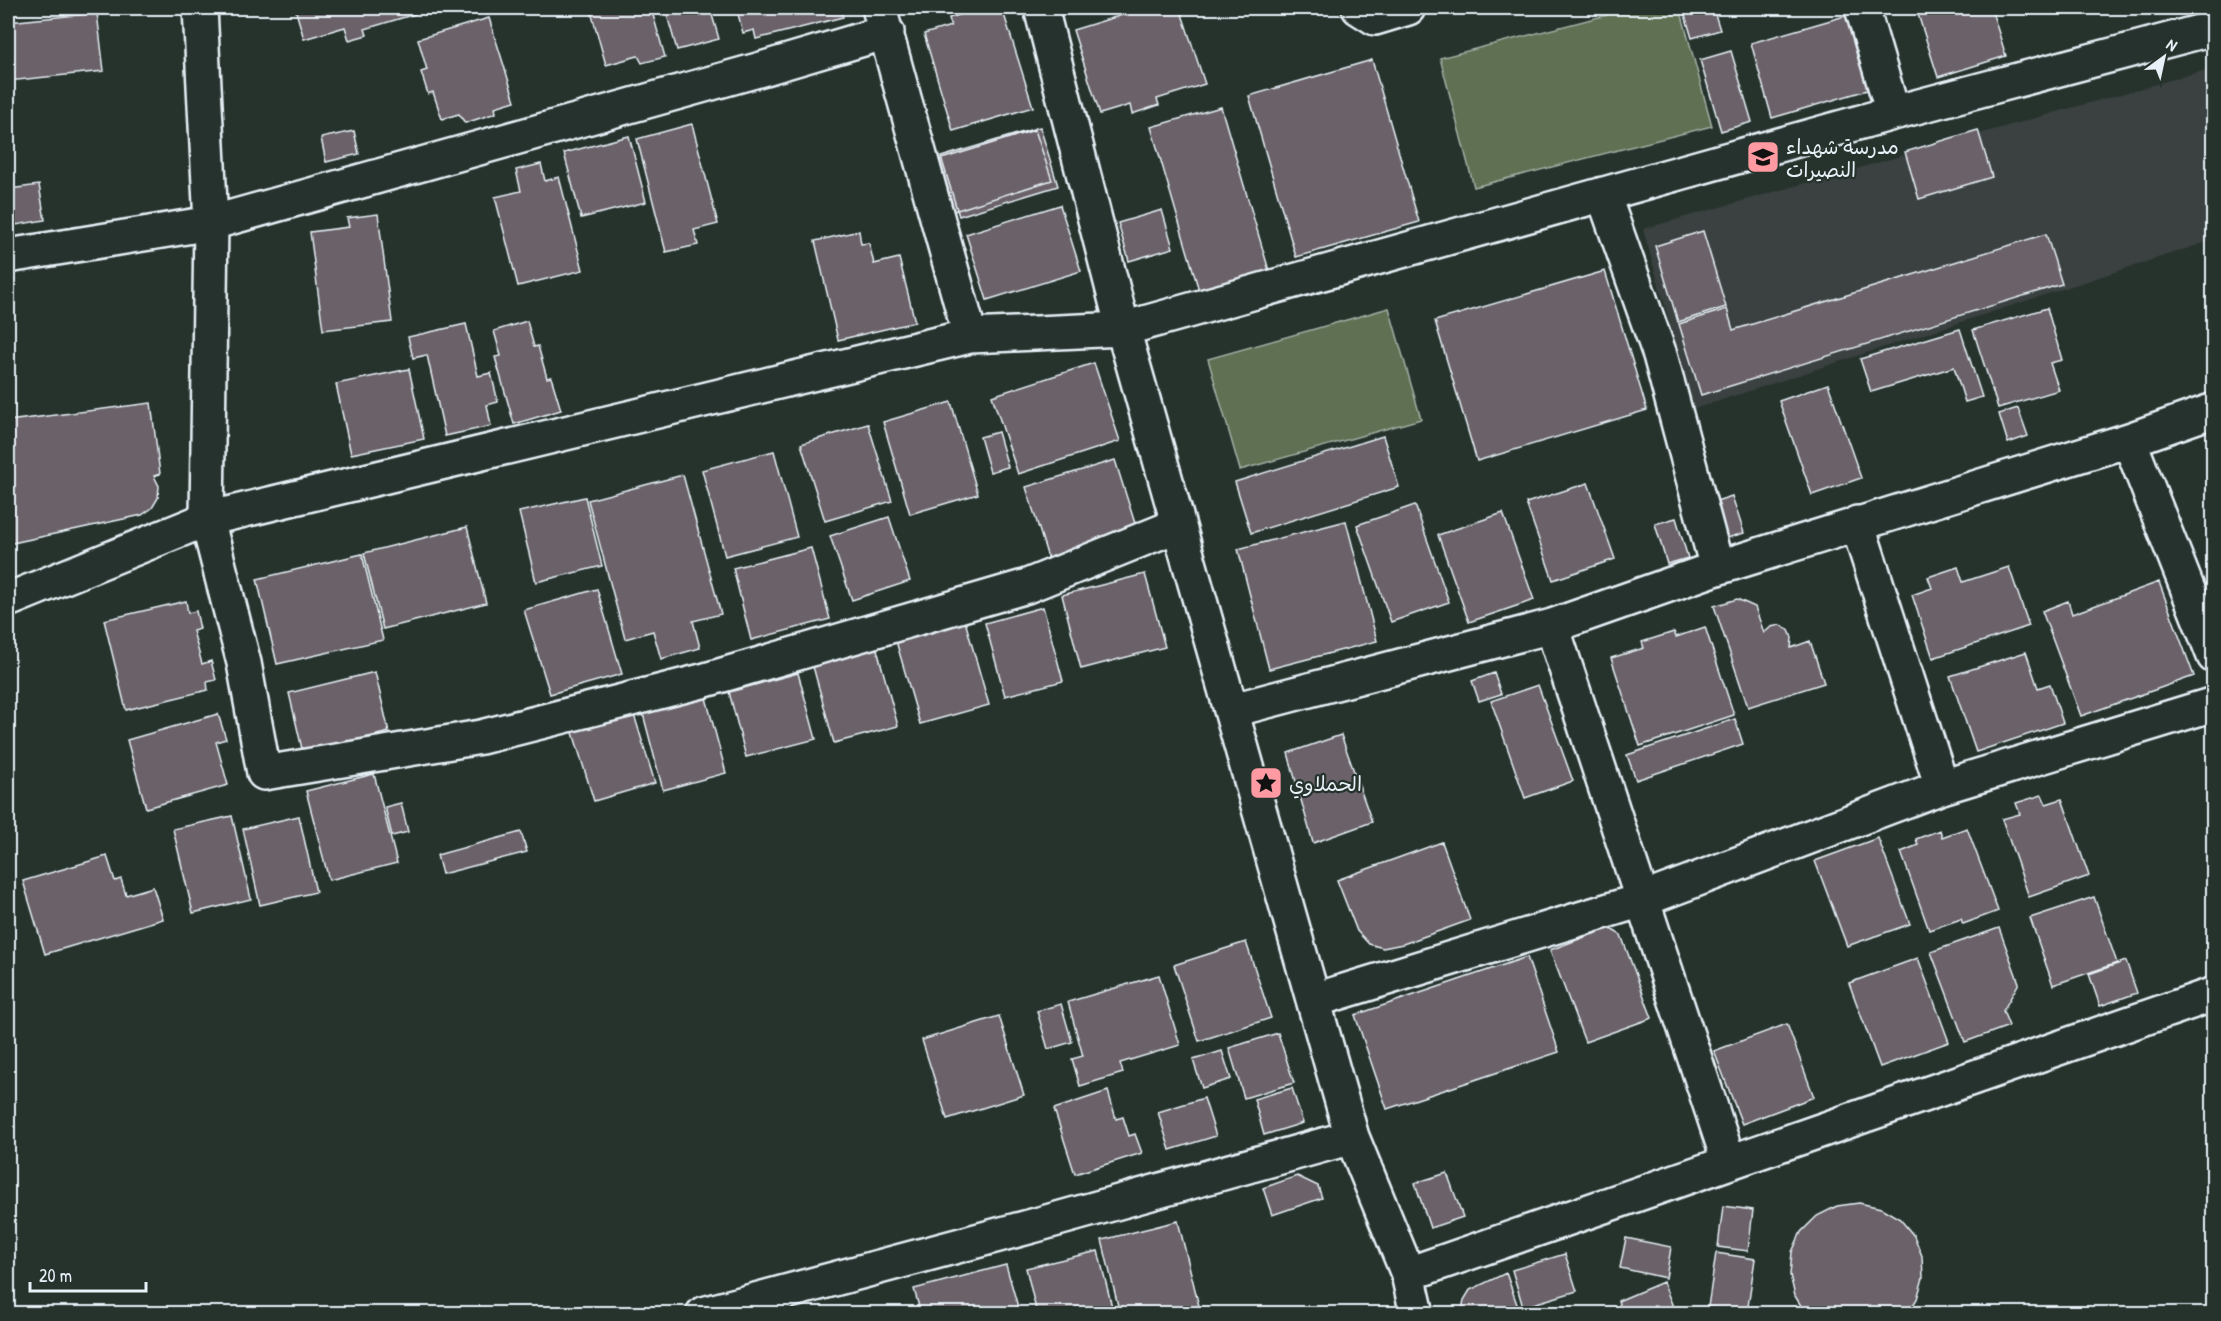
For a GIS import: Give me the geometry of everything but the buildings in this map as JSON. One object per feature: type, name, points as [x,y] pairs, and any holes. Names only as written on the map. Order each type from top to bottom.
[{"type":"street","points":[[200,8],[211,223],[207,519],[244,663],[264,773],[481,737],[702,681],[1027,586],[1178,525]]},
{"type":"street","points":[[1041,8],[1123,328],[1352,1137],[1408,1274],[1417,1314]]},
{"type":"street","points":[[1359,8],[1375,18],[1408,8]]},
{"type":"street","points":[[1862,8],[1893,113]]},
{"type":"street","points":[[8,255],[211,223],[765,68],[883,20],[970,336]]},
{"type":"street","points":[[8,600],[207,519],[970,336],[1123,328],[1893,113],[2214,28]]},
{"type":"street","points":[[1603,194],[1660,355],[1717,568]]},
{"type":"street","points":[[1233,710],[1552,626],[1717,568],[2129,440],[2214,410]]},
{"type":"street","points":[[2129,440],[2214,656]]},
{"type":"street","points":[[1857,523],[1942,787]]},
{"type":"street","points":[[1552,626],[1729,1162]]},
{"type":"street","points":[[1315,1000],[1642,900],[1942,787],[2214,704]]},
{"type":"street","points":[[1408,1274],[2214,994]]},
{"type":"street","points":[[703,1314],[1352,1137]]},
{"type":"path","points":[[8,836],[14,835]]},
{"type":"shaded area","points":[[2213,68],[2213,240],[1694,409],[1643,229]]},
{"type":"green space","points":[[1634,8],[1680,8],[1712,126],[1474,187],[1440,58]]},
{"type":"green space","points":[[1389,308],[1421,419],[1240,470],[1208,359]]},
{"type":"place","name":"مدرسة شهداء النصيرات","points":[[1763,157]]},
{"type":"place","name":"الحملاوي","points":[[1266,783]]}]
